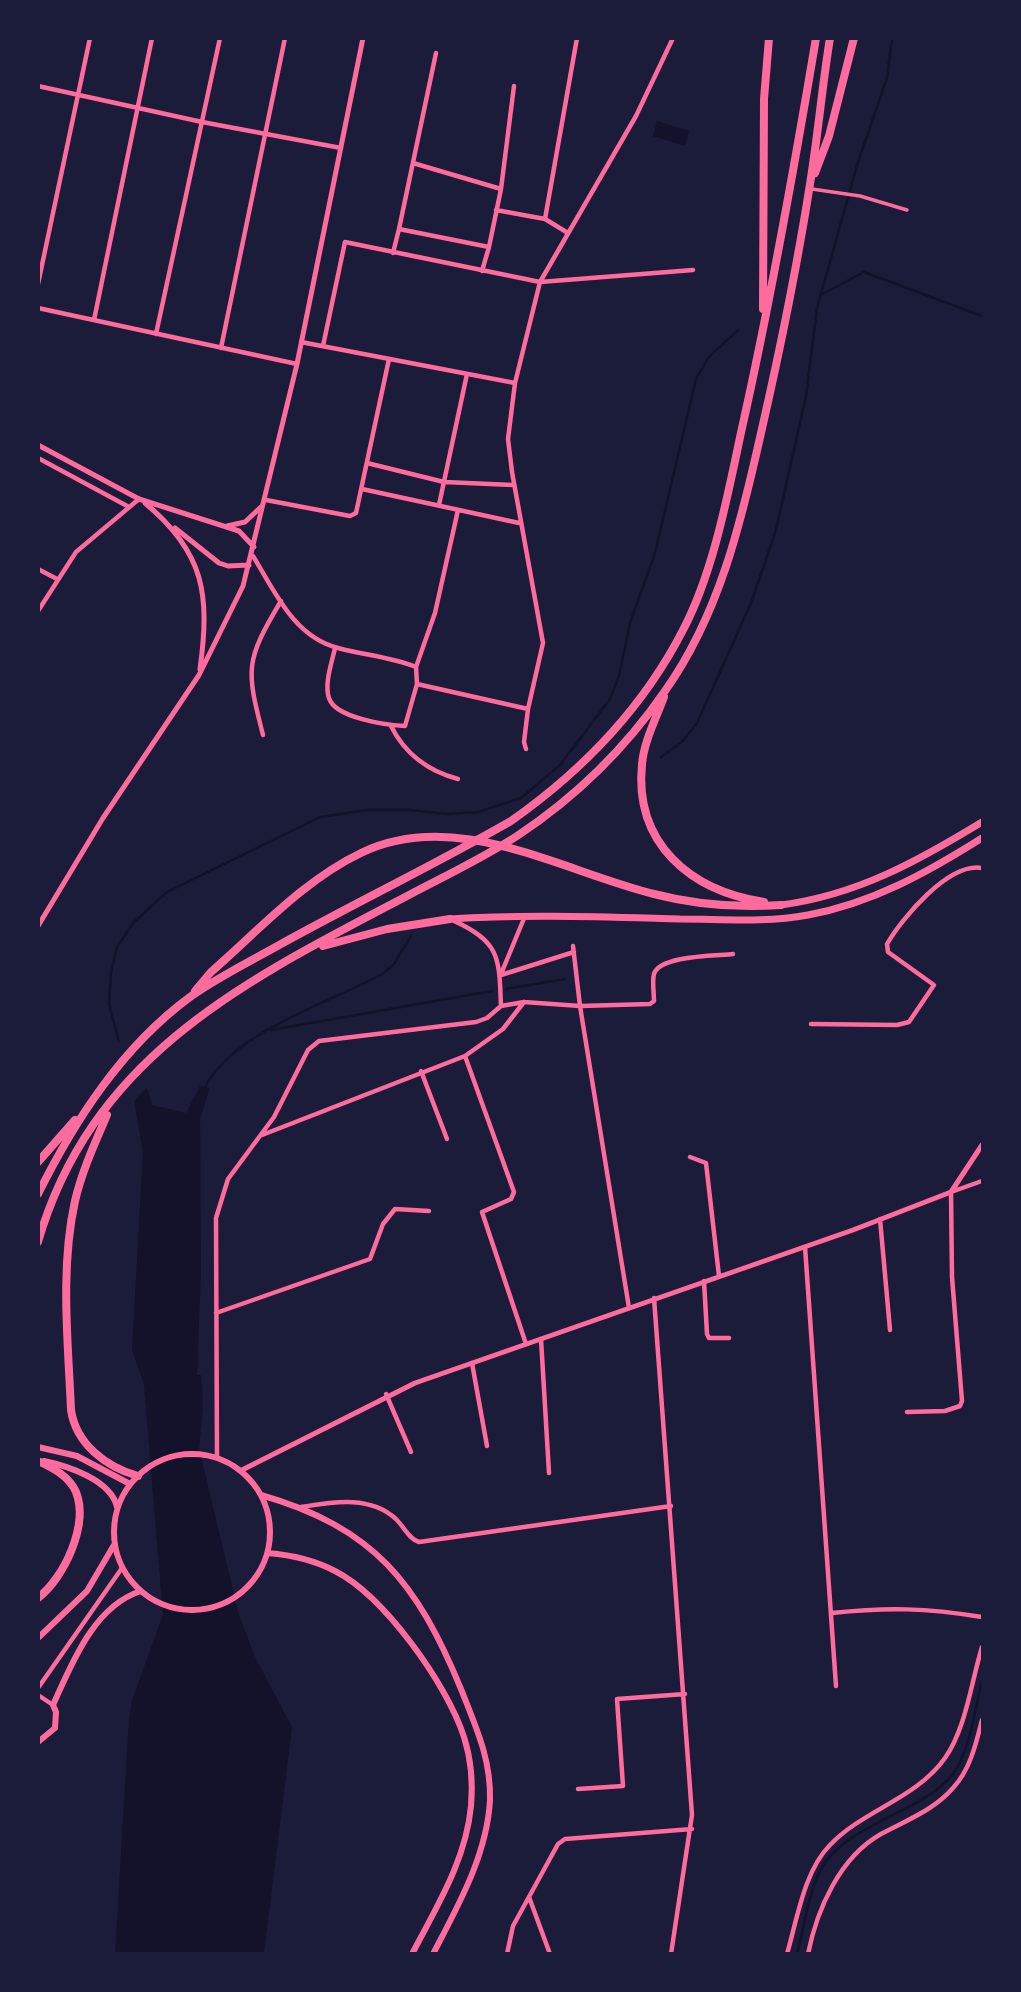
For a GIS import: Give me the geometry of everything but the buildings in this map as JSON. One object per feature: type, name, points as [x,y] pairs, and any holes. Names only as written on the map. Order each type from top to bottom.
[{"type":"highway","points":[[763,333],[764,99],[769,38]]},
{"type":"highway","points":[[189,998],[310,928],[511,821],[566,779],[626,717],[656,677],[684,628],[708,563],[727,495],[763,333],[816,38]]},
{"type":"highway","points":[[781,905],[734,896],[701,884],[677,864],[653,832],[643,796],[642,761],[667,689],[703,625],[736,538],[785,326],[810,185],[830,38]]},
{"type":"highway","points":[[810,185],[829,136],[854,38]]},
{"type":"highway","points":[[38,1242],[51,1206],[73,1161],[113,1099],[157,1051],[200,1014],[306,951],[478,859],[549,813],[601,768],[667,689]]},
{"type":"highway","points":[[38,1162],[86,1108],[120,1063],[189,998],[211,972],[345,861],[380,845],[428,836],[466,839],[529,854],[685,902],[746,907],[781,905]]},
{"type":"highway","points":[[306,951],[387,929],[450,919]]},
{"type":"highway","points":[[113,1099],[86,1164],[70,1231],[65,1289],[71,1410],[76,1428],[92,1450],[116,1468],[138,1476]]},
{"type":"highway","points":[[38,1194],[86,1108]]},
{"type":"highway","points":[[38,1461],[68,1480],[76,1493],[79,1508],[68,1556],[38,1598]]},
{"type":"main road","points":[[781,905],[826,898],[884,877],[918,861],[982,822]]},
{"type":"main road","points":[[450,919],[525,916],[746,920],[807,915],[889,890],[927,873],[982,838]]},
{"type":"main road","points":[[38,1447],[77,1456],[130,1484]]},
{"type":"main road","points":[[38,1461],[83,1474],[116,1500],[115,1544],[122,1567],[141,1591],[171,1607],[194,1610],[216,1606],[240,1594],[260,1572],[268,1553],[271,1528],[261,1495],[240,1471],[217,1458],[205,1455],[171,1457],[146,1469],[130,1484],[117,1509]]},
{"type":"main road","points":[[261,1495],[301,1507],[346,1530],[387,1565],[429,1617],[482,1738],[489,1768],[486,1825],[467,1887],[433,1954]]},
{"type":"main road","points":[[38,1638],[87,1591],[115,1544]]},
{"type":"main road","points":[[268,1553],[313,1561],[336,1571],[369,1595],[404,1634],[441,1688],[464,1737],[472,1782],[468,1825],[456,1867],[412,1954]]},
{"type":"main road","points":[[38,1742],[55,1728],[56,1712],[53,1705],[93,1630],[115,1604],[141,1591]]},
{"type":"street","points":[[38,284],[90,38]]},
{"type":"street","points":[[94,320],[152,38]]},
{"type":"street","points":[[156,334],[220,38]]},
{"type":"street","points":[[221,348],[285,38]]},
{"type":"street","points":[[38,926],[103,818],[199,675],[243,586],[253,556],[297,364],[363,38]]},
{"type":"street","points":[[545,219],[577,38]]},
{"type":"street","points":[[526,749],[523,742],[528,709],[543,643],[519,523],[508,439],[515,383],[540,282],[636,116],[673,38]]},
{"type":"street","points":[[393,253],[436,53]]},
{"type":"street","points":[[38,86],[202,122],[341,148]]},
{"type":"street","points":[[482,271],[501,189],[514,86]]},
{"type":"street","points":[[413,163],[501,189]]},
{"type":"street","points":[[810,185],[907,210]]},
{"type":"street","points":[[496,210],[545,219],[568,233]]},
{"type":"street","points":[[399,229],[489,247]]},
{"type":"street","points":[[323,346],[345,243],[540,282],[693,270]]},
{"type":"street","points":[[38,309],[297,364]]},
{"type":"street","points":[[301,342],[515,383]]},
{"type":"street","points":[[266,500],[354,516],[362,489],[388,359]]},
{"type":"street","points":[[439,505],[467,374]]},
{"type":"street","points":[[38,445],[139,499],[239,531],[254,547]]},
{"type":"street","points":[[38,458],[130,507]]},
{"type":"street","points":[[367,463],[444,482],[513,485]]},
{"type":"street","points":[[362,489],[519,523]]},
{"type":"street","points":[[38,611],[76,552],[139,499]]},
{"type":"street","points":[[139,499],[219,563],[228,566],[249,565]]},
{"type":"street","points":[[221,527],[245,523],[254,517],[266,500]]},
{"type":"street","points":[[335,648],[328,687],[334,708],[344,714],[405,726],[417,684],[416,667],[435,613],[458,510]]},
{"type":"street","points":[[170,524],[192,561],[205,596],[206,613],[199,675]]},
{"type":"street","points":[[253,556],[300,629],[335,648],[401,661],[416,667]]},
{"type":"street","points":[[38,569],[57,579]]},
{"type":"street","points":[[263,735],[250,685],[251,660],[261,635],[281,601]]},
{"type":"street","points":[[417,684],[528,709]]},
{"type":"street","points":[[391,725],[398,739],[425,766],[458,779]]},
{"type":"street","points":[[811,1024],[897,1025],[909,1022],[934,985],[888,952],[887,944],[908,913],[928,894],[967,869],[982,868]]},
{"type":"street","points":[[501,975],[525,916]]},
{"type":"street","points":[[450,919],[479,932],[489,942],[501,975],[501,1006]]},
{"type":"street","points":[[501,975],[573,949],[629,1308]]},
{"type":"street","points":[[217,1458],[218,1204],[228,1179],[283,1101],[307,1050],[319,1041],[476,1022],[487,1018],[501,1006],[524,1002],[580,1006],[653,1003],[654,973],[658,968],[687,958],[733,954]]},
{"type":"street","points":[[261,1135],[465,1056],[503,1029],[524,1002]]},
{"type":"street","points":[[465,1056],[514,1192],[512,1199],[482,1212],[526,1344]]},
{"type":"street","points":[[421,1071],[447,1139]]},
{"type":"street","points":[[907,1412],[945,1411],[960,1406],[962,1401],[952,1277],[951,1192],[982,1145]]},
{"type":"street","points":[[690,1157],[706,1163],[719,1276]]},
{"type":"street","points":[[240,1471],[387,1394],[982,1181]]},
{"type":"street","points":[[216,1313],[370,1259],[383,1224],[395,1209],[429,1211]]},
{"type":"street","points":[[880,1219],[890,1330]]},
{"type":"street","points":[[805,1245],[836,1686]]},
{"type":"street","points":[[704,1281],[707,1334],[709,1338],[729,1338]]},
{"type":"street","points":[[654,1298],[685,1694],[692,1829],[671,1954]]},
{"type":"street","points":[[541,1339],[549,1474]]},
{"type":"street","points":[[472,1363],[487,1446]]},
{"type":"street","points":[[387,1394],[411,1452]]},
{"type":"street","points":[[301,1507],[336,1501],[367,1505],[394,1518],[419,1542],[671,1506]]},
{"type":"street","points":[[38,1688],[122,1567]]},
{"type":"street","points":[[832,1613],[882,1607],[919,1607],[982,1617]]},
{"type":"street","points":[[787,1954],[812,1875],[830,1845],[907,1793],[943,1760],[959,1730],[982,1647]]},
{"type":"street","points":[[578,1789],[623,1786],[617,1699],[685,1694]]},
{"type":"street","points":[[38,1695],[53,1705]]},
{"type":"street","points":[[808,1954],[818,1916],[840,1874],[861,1849],[878,1836],[922,1813],[954,1787],[968,1765],[982,1720]]},
{"type":"street","points":[[507,1954],[513,1926],[558,1844],[565,1839],[692,1829]]},
{"type":"street","points":[[529,1897],[550,1954]]},
{"type":"shaded area","points":[[657,121],[689,131],[685,146],[653,136]]},
{"type":"shaded area","points":[[200,1086],[210,1088],[200,1119],[201,1272],[197,1375],[201,1375],[203,1406],[199,1449],[239,1615],[255,1657],[292,1727],[264,1953],[115,1953],[129,1719],[132,1700],[163,1615],[144,1384],[132,1350],[143,1152],[134,1101],[147,1087],[152,1105],[186,1113]]},
{"type":"waterway","points":[[661,757],[682,742],[697,723],[751,603],[776,530],[806,396],[817,308],[858,162],[887,78],[892,38]]},
{"type":"waterway","points":[[821,295],[864,272],[982,316]]},
{"type":"waterway","points":[[119,1042],[109,1004],[111,972],[117,947],[134,922],[167,892],[320,817],[367,810],[448,814],[478,812],[521,798],[560,765],[610,699],[619,676],[630,623],[655,553],[696,379],[708,358],[738,330]]},
{"type":"waterway","points":[[204,1090],[216,1070],[234,1052],[257,1036],[381,975],[394,964],[411,936]]},
{"type":"waterway","points":[[506,989],[565,979]]},
{"type":"waterway","points":[[271,1030],[492,991]]},
{"type":"waterway","points":[[797,1954],[812,1890],[820,1871],[832,1854],[868,1828],[931,1794],[947,1781],[958,1766],[970,1735],[982,1679]]}]
